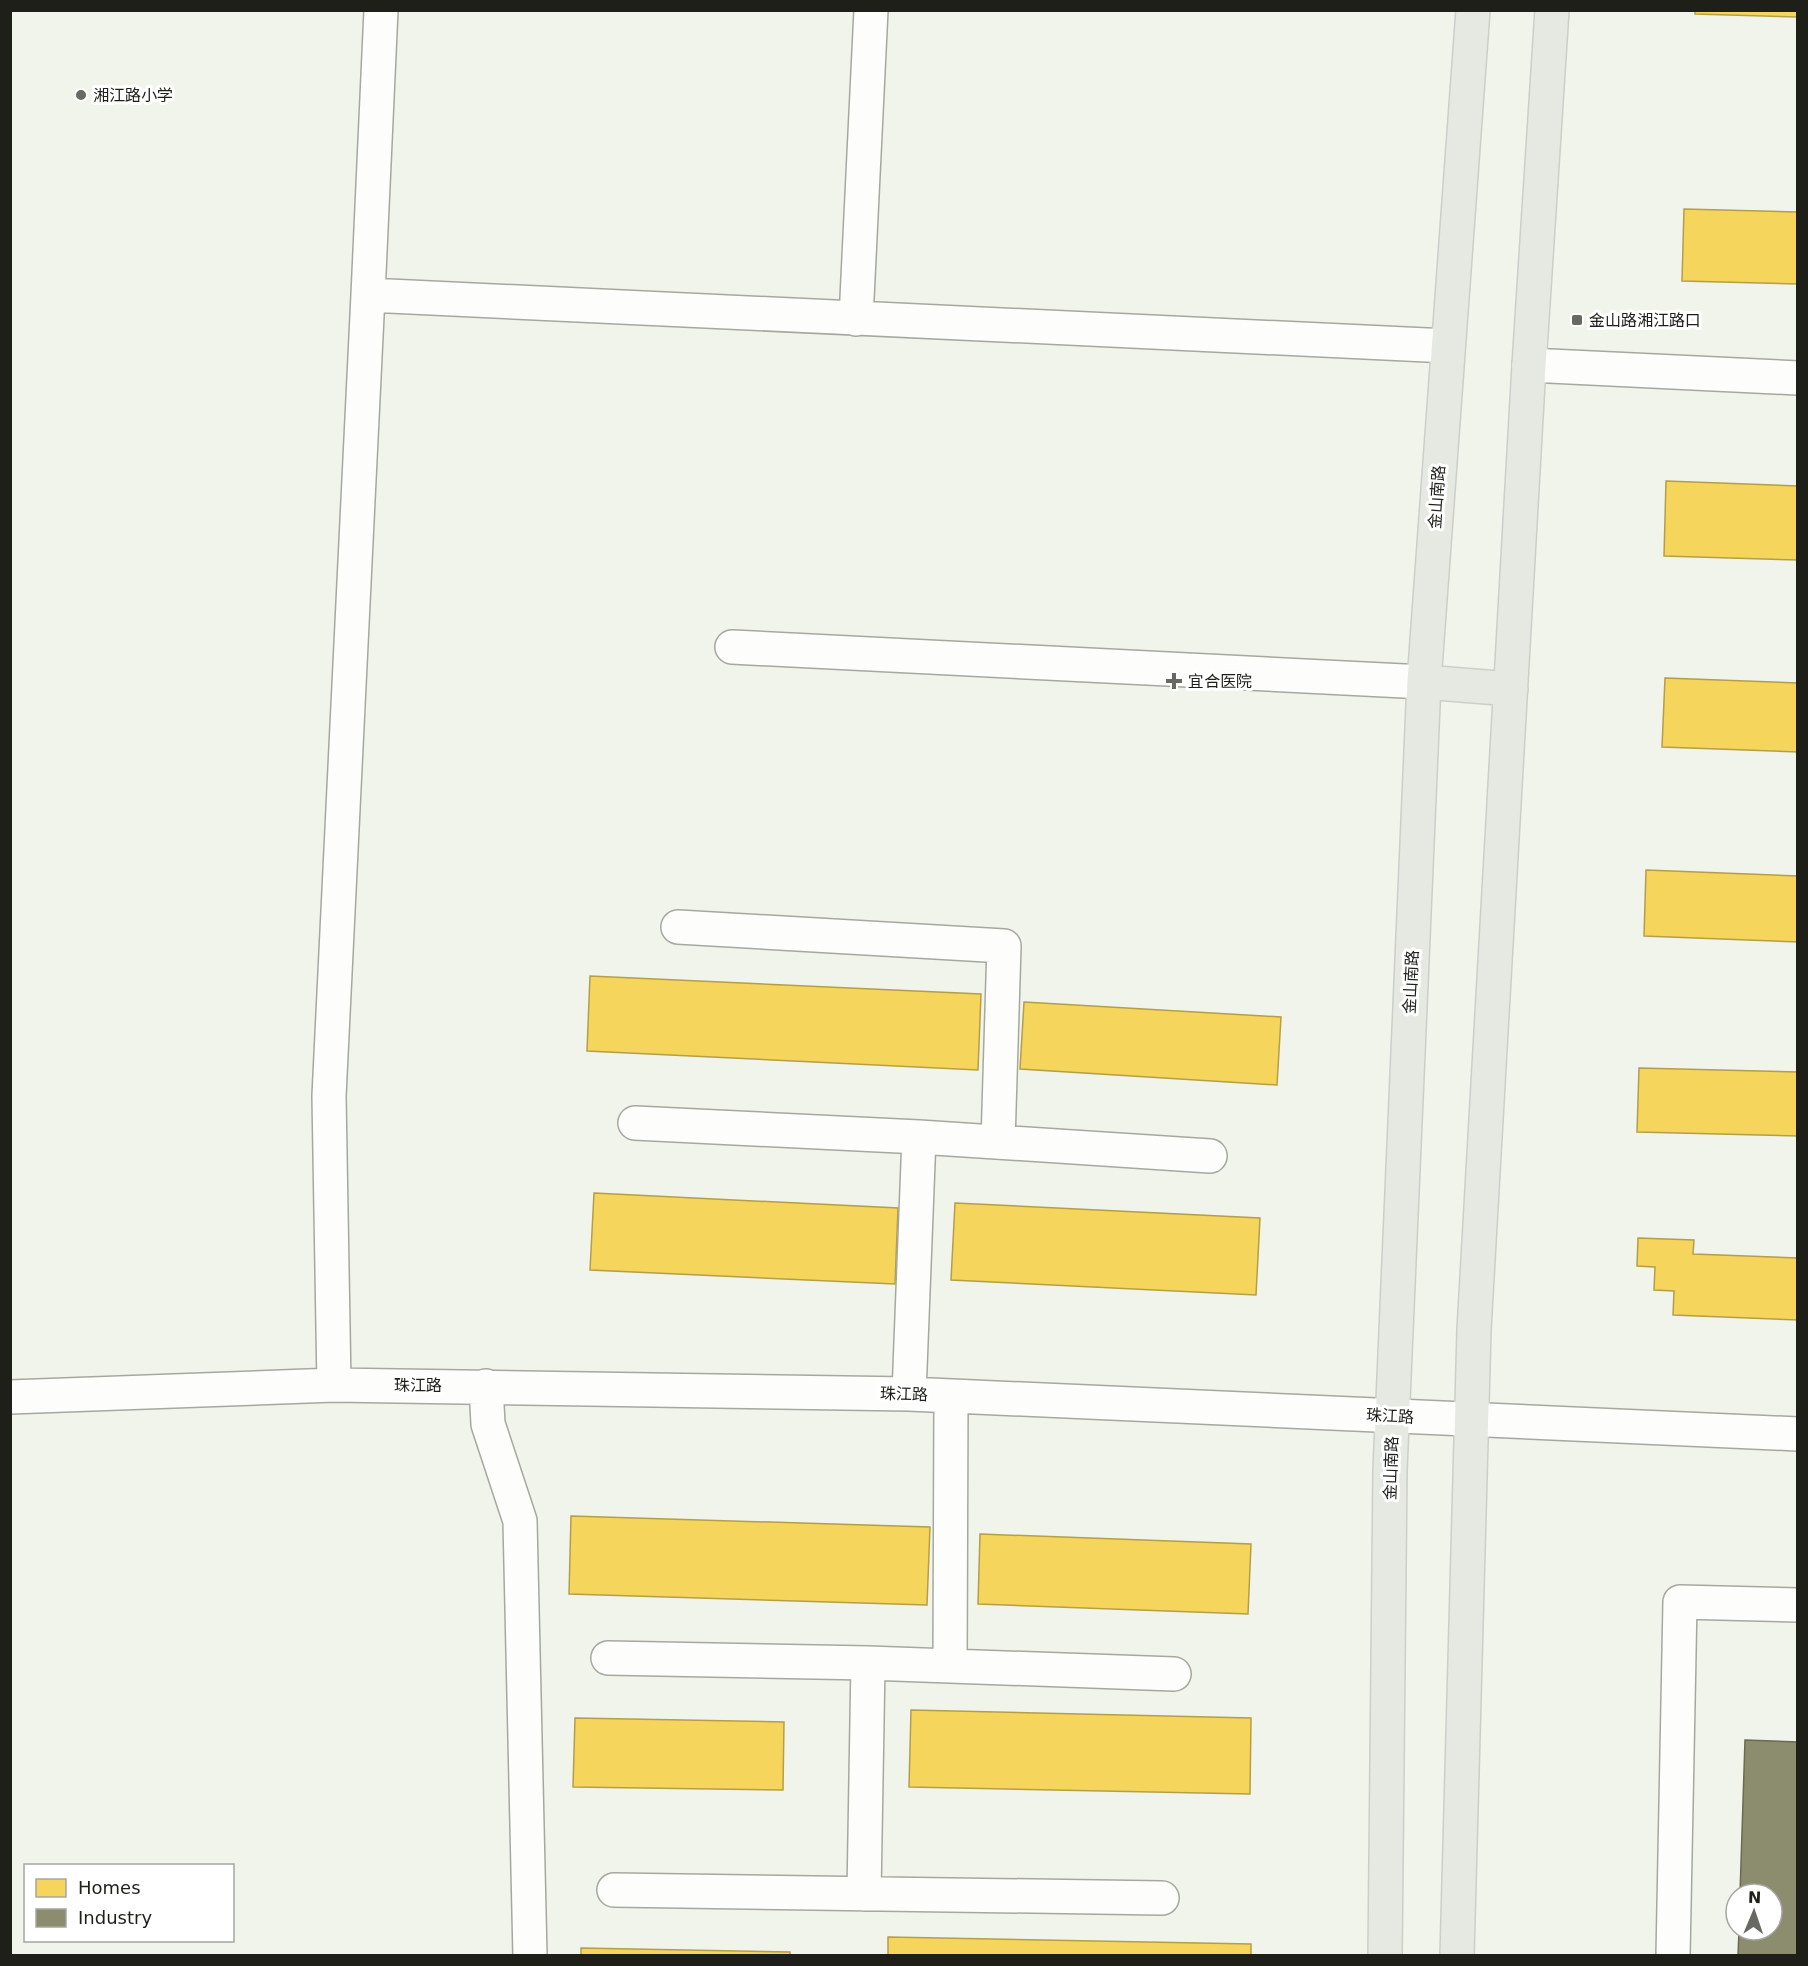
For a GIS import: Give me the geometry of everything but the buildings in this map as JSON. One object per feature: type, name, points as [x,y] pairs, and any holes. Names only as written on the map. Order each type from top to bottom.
[{"type":"main road","name":"金山南路","points":[[1385,1956],[1390,1470],[1424,682],[1473,10]]},
{"type":"main road","points":[[1457,1956],[1470,1420],[1529,365],[1552,10]]},
{"type":"main road","points":[[1424,682],[1511,689]]},
{"type":"street","points":[[334,1385],[328,1095],[381,10]]},
{"type":"street","points":[[856,319],[871,10]]},
{"type":"street","points":[[368,295],[1448,346]]},
{"type":"street","points":[[1529,365],[1797,378]]},
{"type":"street","points":[[732,647],[1424,682]]},
{"type":"street","points":[[678,927],[1004,946],[998,1142]]},
{"type":"street","points":[[635,1123],[919,1137],[1210,1156]]},
{"type":"street","points":[[909,1394],[919,1137]]},
{"type":"street","name":"珠江路","points":[[10,1397],[334,1385],[909,1394],[1797,1434]]},
{"type":"street","points":[[486,1386],[488,1424],[520,1521],[530,1956]]},
{"type":"street","points":[[950,1666],[951,1397]]},
{"type":"street","points":[[1673,1956],[1680,1602],[1797,1605]]},
{"type":"street","points":[[608,1658],[868,1663],[1174,1674]]},
{"type":"street","points":[[864,1894],[868,1663]]},
{"type":"street","points":[[614,1890],[1162,1898]]},
{"type":"place","name":"湘江路小学","points":[[81,95]]},
{"type":"place","name":"金山路湘江路口","points":[[1577,320]]},
{"type":"place","name":"宜合医院","points":[[1174,681]]}]
